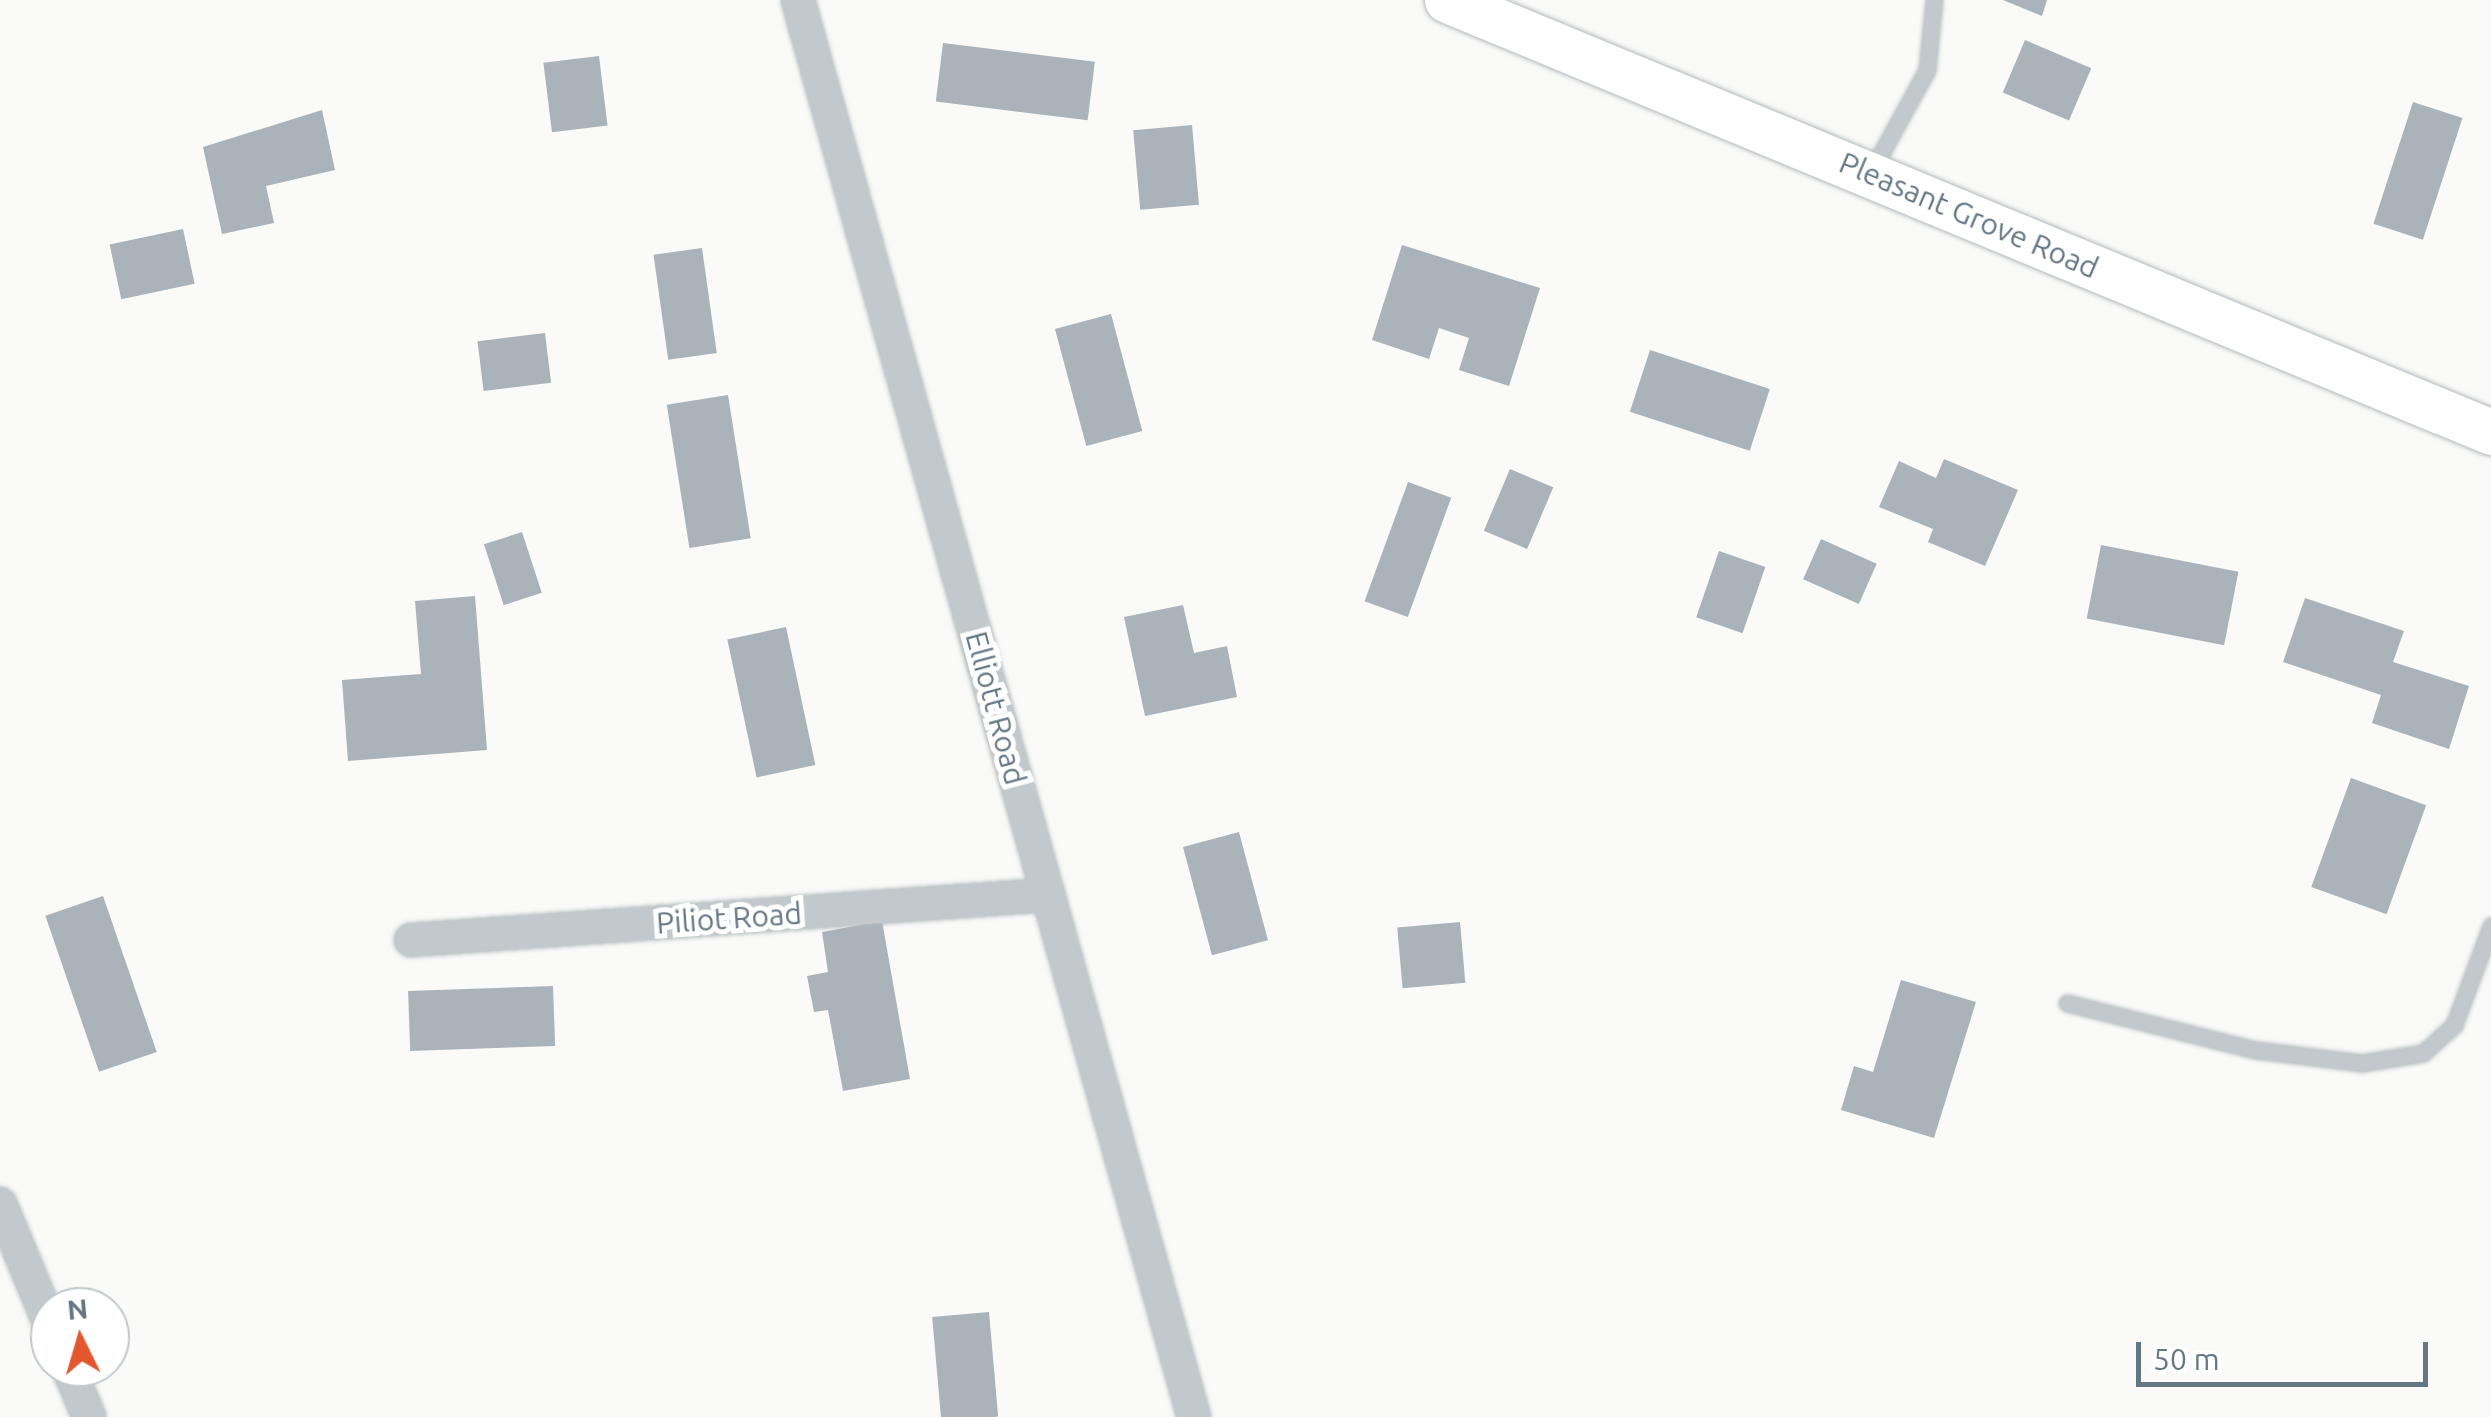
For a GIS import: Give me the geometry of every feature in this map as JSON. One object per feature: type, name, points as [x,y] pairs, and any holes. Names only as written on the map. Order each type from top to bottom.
[{"type":"street","name":"Elliott Road","points":[[798,0],[1194,1417]]},
{"type":"street","name":"Pleasant Grove Road","points":[[1447,0],[2491,432]]},
{"type":"street","name":"Piliot Road","points":[[411,940],[1048,896]]},
{"type":"street","points":[[0,1204],[35,1287]]},
{"type":"street","points":[[76,1387],[89,1417]]},
{"type":"lane","points":[[1870,174],[1927,70],[1934,0]]},
{"type":"lane","points":[[2067,1003],[2256,1050],[2362,1062],[2424,1053],[2454,1024],[2491,926]]},
{"type":"building","points":[[2003,0],[2047,0],[2042,16]]},
{"type":"building","points":[[2025,40],[2091,68],[2069,121],[2003,92]]},
{"type":"building","points":[[943,43],[1095,62],[1088,120],[936,102]]},
{"type":"building","points":[[599,56],[608,125],[552,132],[543,63]]},
{"type":"building","points":[[2413,102],[2462,118],[2423,240],[2373,224]]},
{"type":"building","points":[[322,110],[335,170],[266,186],[274,223],[222,234],[203,147]]},
{"type":"building","points":[[1192,125],[1199,205],[1140,210],[1133,130]]},
{"type":"building","points":[[183,229],[195,284],[121,299],[110,245]]},
{"type":"building","points":[[1402,245],[1540,288],[1509,386],[1459,370],[1469,338],[1439,328],[1429,359],[1372,340]]},
{"type":"building","points":[[702,248],[717,353],[668,360],[653,255]]},
{"type":"building","points":[[1111,314],[1142,431],[1086,446],[1055,329]]},
{"type":"building","points":[[545,333],[551,383],[484,391],[478,341]]},
{"type":"building","points":[[1650,350],[1770,389],[1750,451],[1630,412]]},
{"type":"building","points":[[728,395],[751,538],[689,548],[667,405]]},
{"type":"building","points":[[1944,459],[2018,490],[1985,566],[1928,542],[1933,529],[1879,507],[1899,461],[1936,478]]},
{"type":"building","points":[[1510,469],[1553,487],[1527,549],[1484,531]]},
{"type":"building","points":[[1408,482],[1451,498],[1408,617],[1365,601]]},
{"type":"building","points":[[522,532],[542,593],[504,605],[484,544]]},
{"type":"building","points":[[1821,539],[1877,564],[1859,604],[1803,579]]},
{"type":"building","points":[[2101,545],[2238,572],[2224,645],[2087,619]]},
{"type":"building","points":[[1719,551],[1765,567],[1743,633],[1696,617]]},
{"type":"building","points":[[475,596],[487,750],[348,761],[342,680],[421,674],[415,601]]},
{"type":"building","points":[[2305,598],[2404,631],[2393,662],[2469,686],[2449,749],[2372,723],[2381,695],[2283,662]]},
{"type":"building","points":[[1183,605],[1194,653],[1227,646],[1237,697],[1145,716],[1124,617]]},
{"type":"building","points":[[786,627],[815,765],[757,777],[727,639]]},
{"type":"building","points":[[2351,778],[2426,805],[2387,914],[2311,887]]},
{"type":"building","points":[[1239,832],[1268,940],[1212,955],[1183,847]]},
{"type":"building","points":[[103,896],[157,1052],[99,1072],[45,916]]},
{"type":"building","points":[[882,921],[910,1079],[843,1091],[828,1010],[814,1012],[807,976],[828,972],[822,932]]},
{"type":"building","points":[[1460,922],[1465,983],[1403,988],[1397,927]]},
{"type":"building","points":[[1901,980],[1976,1002],[1934,1138],[1841,1110],[1854,1066],[1873,1072]]},
{"type":"building","points":[[553,986],[555,1046],[410,1051],[408,991]]},
{"type":"building","points":[[989,1312],[998,1417],[941,1417],[932,1317]]}]
